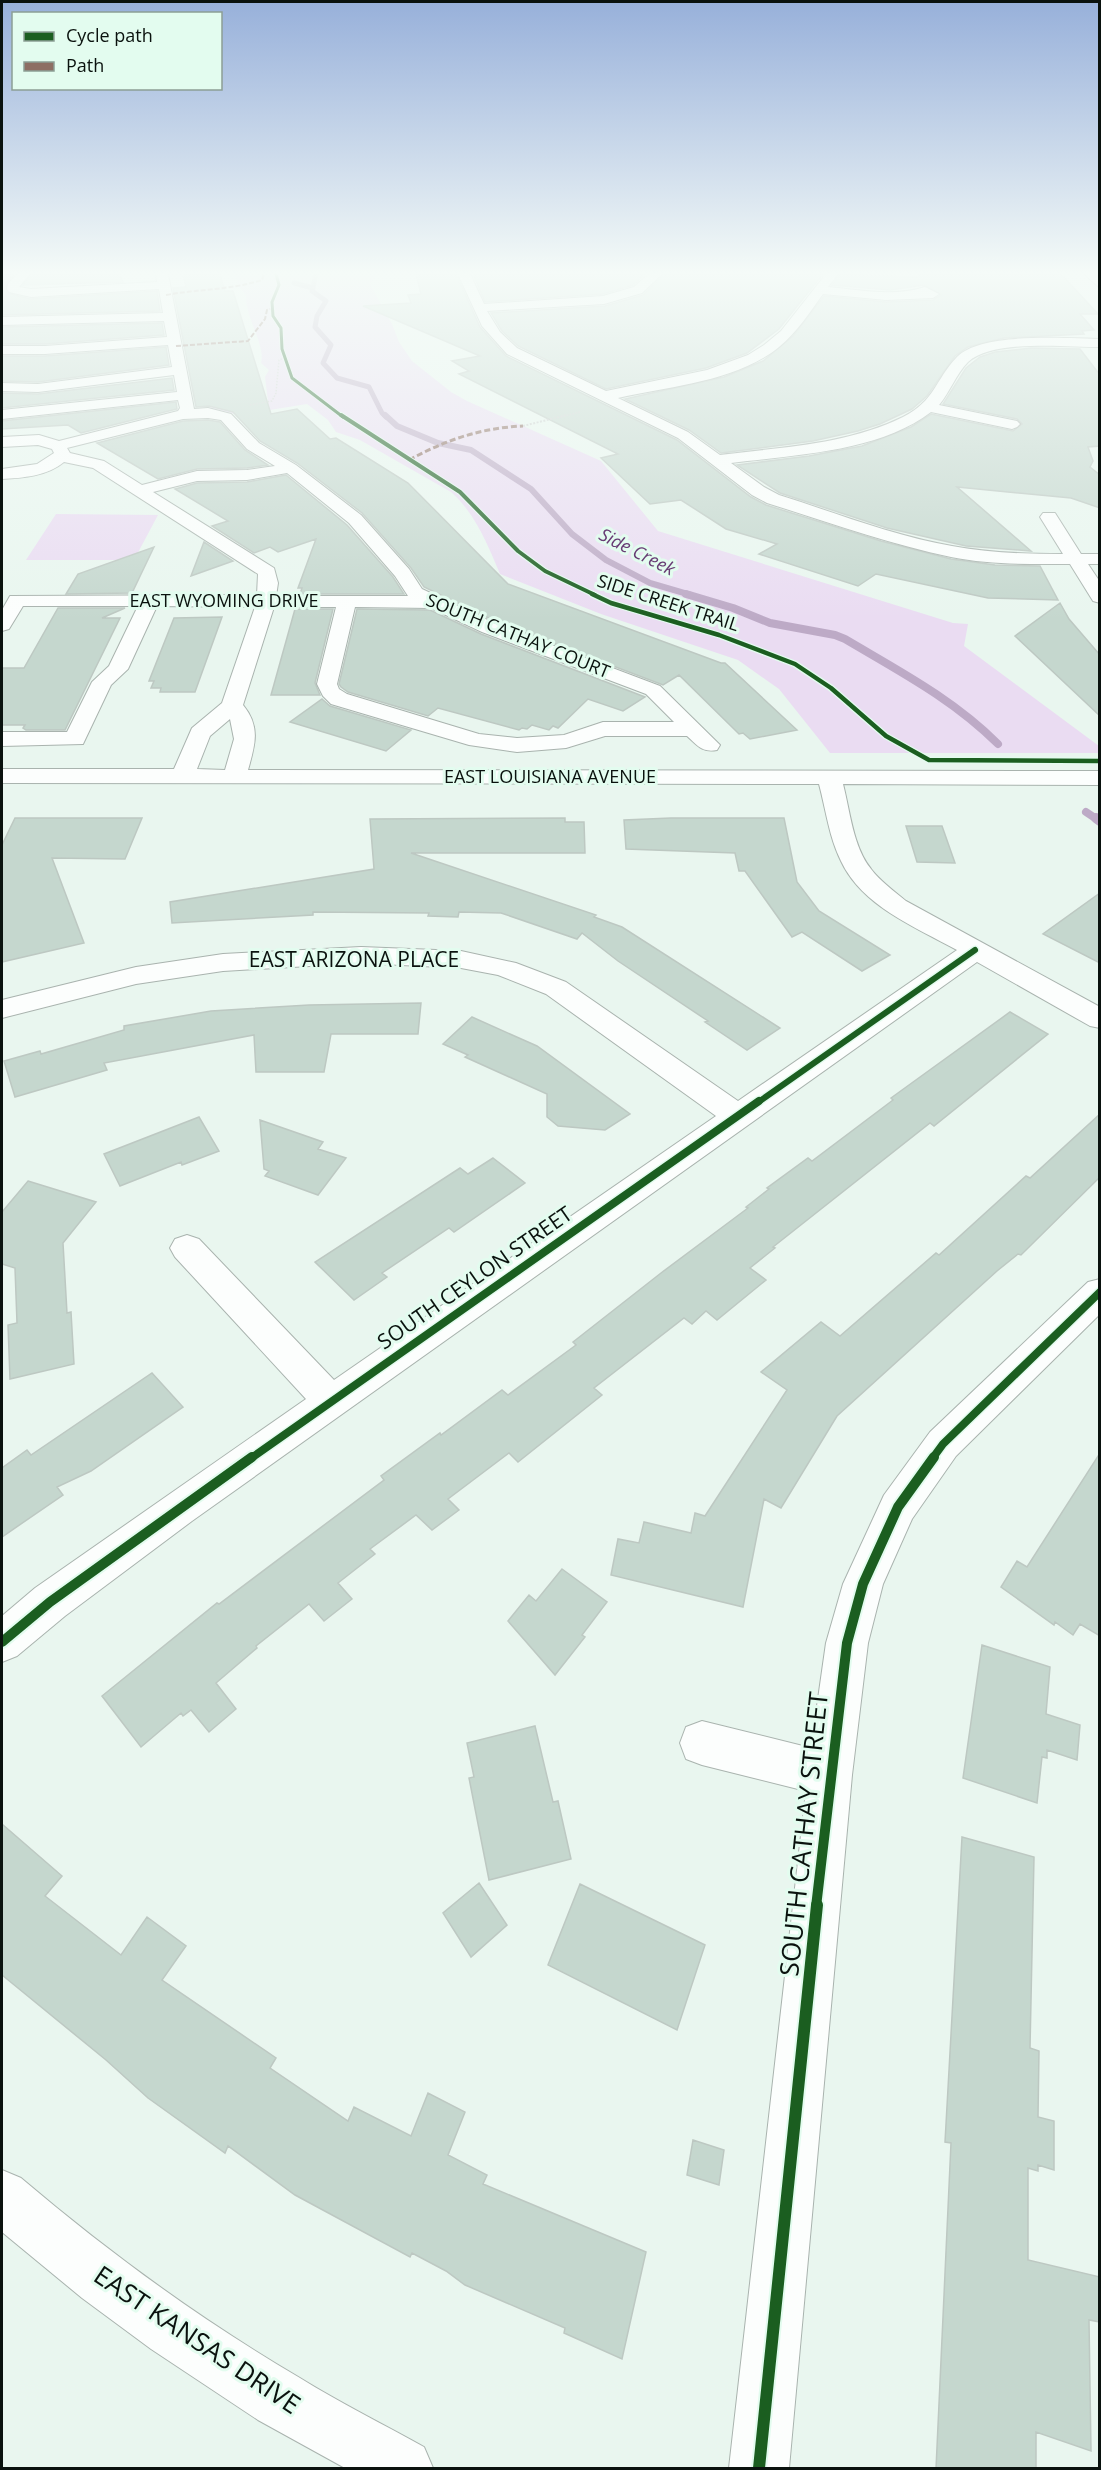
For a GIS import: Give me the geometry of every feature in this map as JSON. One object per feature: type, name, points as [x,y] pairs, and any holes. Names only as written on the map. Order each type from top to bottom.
[{"type":"street","points":[[183,414],[187,408],[184,389]]},
{"type":"street","points":[[592,389],[683,435],[758,491],[773,499],[904,540],[984,556],[1100,559]]},
{"type":"street","points":[[612,399],[648,389]]},
{"type":"street","points":[[718,460],[849,439],[891,427],[929,407],[946,389]]},
{"type":"street","points":[[2,415],[44,412],[185,394]]},
{"type":"street","points":[[929,407],[1012,424]]},
{"type":"street","name":"SOUTH CATHAY COURT","points":[[59,451],[183,414],[208,413],[226,417],[253,446],[291,468],[355,519],[402,573],[415,593],[489,628],[653,690],[709,746]]},
{"type":"street","points":[[2,442],[39,440],[59,451],[98,464],[267,572],[270,580],[266,602],[232,706],[200,733],[183,776]]},
{"type":"street","points":[[2,474],[46,466],[59,451]]},
{"type":"street","points":[[140,490],[197,476],[247,475],[291,468]]},
{"type":"street","points":[[1049,517],[1100,597]]},
{"type":"street","name":"EAST WYOMING DRIVE","points":[[2,625],[17,600],[430,602]]},
{"type":"street","points":[[2,739],[75,739],[102,682],[118,669],[150,601]]},
{"type":"street","points":[[347,602],[327,684],[330,692],[339,699],[477,740],[517,745],[567,741],[603,729],[692,729]]},
{"type":"street","points":[[232,706],[242,716],[246,732],[235,776]]},
{"type":"street","name":"EAST LOUISIANA AVENUE","points":[[2,776],[1100,777]]},
{"type":"street","points":[[829,777],[850,855],[878,892],[897,906],[1100,1019]]},
{"type":"street","name":"SOUTH CEYLON STREET","points":[[2,1642],[50,1602],[178,1509],[975,950]]},
{"type":"street","name":"EAST ARIZONA PLACE","points":[[2,1009],[116,978],[190,964],[253,958],[327,955],[455,957],[495,964],[523,973],[556,988],[738,1116]]},
{"type":"street","points":[[187,1248],[331,1401]]},
{"type":"street","name":"SOUTH CATHAY STREET","points":[[759,2469],[830,1775],[847,1643],[863,1584],[898,1507],[943,1444],[1100,1292]]},
{"type":"street","name":"SOUTH CATHAY STREET","points":[[702,1743],[830,1775]]},
{"type":"street","name":"EAST KANSAS DRIVE","points":[[2,2198],[32,2224],[149,2313],[280,2399],[403,2469]]},
{"type":"path","points":[[248,405],[272,400],[275,389]]},
{"type":"path","points":[[523,426],[612,399]]},
{"type":"shaded area","points":[[267,389],[448,389],[467,401],[601,461],[658,531],[953,623],[968,624],[964,646],[1099,746],[1099,753],[830,753],[779,689],[738,660],[601,614],[500,574],[474,520],[460,500],[451,492],[360,440],[336,432],[328,420],[307,404],[238,415],[208,407],[268,401]]},
{"type":"shaded area","points":[[56,514],[158,515],[134,560],[26,560]]},
{"type":"building","points":[[78,389],[174,390],[2,408],[2,393],[38,394]]},
{"type":"building","points":[[193,389],[263,389],[271,414],[297,409],[330,439],[336,438],[408,483],[508,584],[725,663],[797,730],[750,739],[743,733],[739,734],[679,675],[663,685],[497,622],[424,587],[411,568],[362,513],[297,463],[260,441],[233,412],[209,406],[196,407]]},
{"type":"building","points":[[489,389],[574,389],[677,440],[751,497],[766,505],[881,541],[951,559],[995,565],[1040,566],[1058,600],[988,598],[876,574],[858,586],[759,554],[777,544],[726,529],[681,500],[650,504],[601,458],[618,454]]},
{"type":"building","points":[[669,389],[932,389],[912,409],[880,424],[858,431],[813,441],[721,453],[689,430],[625,399]]},
{"type":"building","points":[[952,389],[1100,389],[1100,446],[1088,447],[1093,461],[1090,467],[1100,475],[1100,508],[1071,498],[957,487],[1031,551],[966,546],[887,528],[780,493],[737,465],[809,456],[862,446],[911,427],[931,414],[1013,431],[1022,424],[1017,419],[943,404]]},
{"type":"building","points":[[176,402],[177,409],[81,433],[68,425],[2,429],[2,421]]},
{"type":"building","points":[[183,421],[220,422],[245,450],[268,465],[247,468],[197,469],[158,479],[97,443]]},
{"type":"building","points":[[286,475],[347,525],[393,577],[404,594],[300,594],[302,588],[298,588],[316,539],[278,552],[270,547],[254,553],[212,526],[228,521],[175,489],[197,483],[247,482]]},
{"type":"building","points":[[204,542],[233,561],[191,576]]},
{"type":"building","points":[[154,547],[132,593],[66,594],[78,574]]},
{"type":"building","points":[[1060,603],[1069,619],[1100,655],[1100,716],[1015,636]]},
{"type":"building","points":[[58,608],[125,608],[102,618],[120,618],[65,730],[26,730],[23,728],[25,725],[2,725],[2,668],[24,668]]},
{"type":"building","points":[[295,609],[333,609],[315,683],[320,695],[271,695]]},
{"type":"building","points":[[357,609],[430,610],[481,634],[645,697],[623,711],[588,699],[558,728],[553,726],[549,730],[532,725],[527,729],[519,730],[438,708],[428,716],[348,692],[339,684]]},
{"type":"building","points":[[222,617],[195,692],[160,692],[161,688],[151,688],[154,681],[149,681],[174,618]]},
{"type":"building","points":[[322,699],[330,706],[411,730],[386,751],[290,722]]},
{"type":"building","points":[[15,818],[142,818],[125,859],[52,858],[84,943],[2,962],[2,845]]},
{"type":"building","points":[[565,818],[565,822],[584,822],[585,853],[411,853],[596,915],[594,917],[622,927],[780,1028],[747,1050],[618,961],[582,933],[577,939],[501,913],[459,912],[458,917],[428,916],[429,913],[313,912],[313,915],[172,923],[170,902],[374,869],[370,819]]},
{"type":"building","points":[[784,818],[797,882],[819,911],[890,955],[862,971],[802,932],[792,937],[745,871],[739,871],[735,853],[626,849],[624,820]]},
{"type":"building","points":[[906,826],[942,826],[955,863],[917,862]]},
{"type":"building","points":[[1100,893],[1100,963],[1043,934]]},
{"type":"building","points":[[421,1003],[418,1034],[331,1034],[324,1072],[256,1072],[254,1035],[104,1063],[107,1070],[15,1097],[4,1061],[40,1051],[41,1054],[124,1030],[124,1026],[211,1011],[309,1005]]},
{"type":"building","points":[[1010,1012],[1048,1034],[934,1126],[930,1123],[773,1247],[775,1248],[750,1268],[766,1280],[717,1320],[706,1311],[692,1324],[684,1318],[594,1388],[602,1395],[518,1462],[509,1453],[448,1499],[459,1510],[432,1530],[416,1515],[370,1549],[375,1554],[338,1583],[352,1599],[324,1621],[309,1604],[256,1646],[257,1648],[216,1683],[236,1709],[209,1732],[191,1710],[183,1716],[181,1713],[141,1747],[102,1696],[217,1603],[219,1604],[384,1480],[381,1476],[502,1390],[508,1395],[576,1345],[573,1342],[748,1208],[746,1207],[769,1189],[767,1188],[808,1158],[812,1161],[893,1100],[891,1098]]},
{"type":"building","points":[[472,1017],[537,1046],[630,1114],[605,1130],[558,1126],[547,1117],[547,1094],[465,1057],[468,1055],[443,1044]]},
{"type":"building","points":[[1100,1114],[1100,1177],[1021,1255],[1018,1254],[997,1271],[837,1416],[781,1508],[764,1499],[743,1607],[611,1575],[618,1539],[639,1543],[644,1522],[691,1533],[695,1513],[705,1516],[787,1390],[761,1372],[821,1322],[840,1336],[936,1253],[939,1255],[1026,1176],[1030,1178]]},
{"type":"building","points":[[199,1117],[219,1151],[182,1165],[181,1162],[120,1186],[104,1154]]},
{"type":"building","points":[[260,1120],[323,1142],[318,1149],[346,1158],[318,1195],[265,1176],[269,1171],[264,1169]]},
{"type":"building","points":[[493,1158],[525,1183],[454,1232],[449,1228],[382,1273],[387,1277],[354,1300],[315,1262],[460,1168],[468,1174]]},
{"type":"building","points":[[28,1181],[96,1202],[63,1243],[67,1313],[71,1312],[74,1364],[10,1379],[8,1325],[17,1323],[15,1268],[2,1264],[2,1212]]},
{"type":"building","points":[[152,1373],[183,1407],[91,1471],[57,1487],[63,1495],[2,1537],[2,1468],[27,1450],[31,1455]]},
{"type":"building","points":[[1100,1453],[1100,1636],[1080,1624],[1073,1635],[1055,1622],[1054,1625],[1001,1587],[1017,1561],[1027,1567]]},
{"type":"building","points":[[562,1569],[607,1602],[582,1635],[585,1637],[555,1675],[508,1621],[529,1595],[536,1601]]},
{"type":"building","points":[[982,1645],[1050,1667],[1046,1714],[1080,1725],[1077,1760],[1047,1750],[1047,1758],[1042,1757],[1037,1803],[963,1778]]},
{"type":"building","points":[[535,1726],[553,1802],[558,1801],[571,1859],[489,1880],[469,1778],[474,1777],[467,1743]]},
{"type":"building","points":[[2,1824],[62,1876],[45,1896],[121,1955],[147,1917],[186,1946],[162,1980],[276,2058],[270,2068],[348,2121],[354,2107],[411,2136],[428,2093],[465,2112],[448,2155],[487,2175],[483,2184],[646,2252],[622,2359],[564,2333],[565,2328],[465,2285],[446,2271],[412,2253],[410,2257],[295,2195],[228,2146],[225,2153],[148,2098],[106,2060],[2,1975]]},
{"type":"building","points":[[962,1837],[1034,1857],[1030,2048],[1039,2051],[1038,2117],[1054,2121],[1054,2170],[1038,2165],[1038,2171],[1028,2168],[1028,2260],[1100,2277],[1100,2322],[1089,2320],[1091,2451],[1036,2432],[1036,2469],[936,2469],[951,2143],[945,2142]]},
{"type":"building","points":[[479,1883],[507,1925],[471,1957],[443,1913]]},
{"type":"building","points":[[580,1884],[705,1945],[677,2030],[548,1965]]},
{"type":"building","points":[[693,2140],[724,2150],[719,2185],[687,2175]]},
{"type":"waterway","name":"Side Creek","points":[[370,389],[386,417]]},
{"type":"waterway","name":"Side Creek","points":[[385,415],[397,426],[438,443],[471,450],[531,489],[572,534],[606,560],[650,583],[691,595]]},
{"type":"waterway","name":"Side Creek","points":[[686,594],[733,608],[770,623],[835,635],[845,639],[944,699],[998,744]]},
{"type":"waterway","name":"Side Creek","points":[[1086,812],[1098,820]]},
{"type":"waterway","name":"Side Creek","points":[[1096,818],[1100,821]]},
{"type":"marked path","points":[[409,460],[445,441],[499,427],[523,426]]},
{"type":"cycle path","name":"SIDE CREEK TRAIL","points":[[307,389],[346,419],[460,492],[518,551],[545,571],[611,603],[719,635],[795,664],[831,688],[886,736],[929,760],[1100,761]]},
{"type":"cycle path","points":[[2,1642],[50,1602],[178,1509],[975,950]]},
{"type":"cycle path","points":[[759,2468],[830,1775],[847,1643],[863,1584],[898,1507],[943,1444],[1100,1292]]}]
